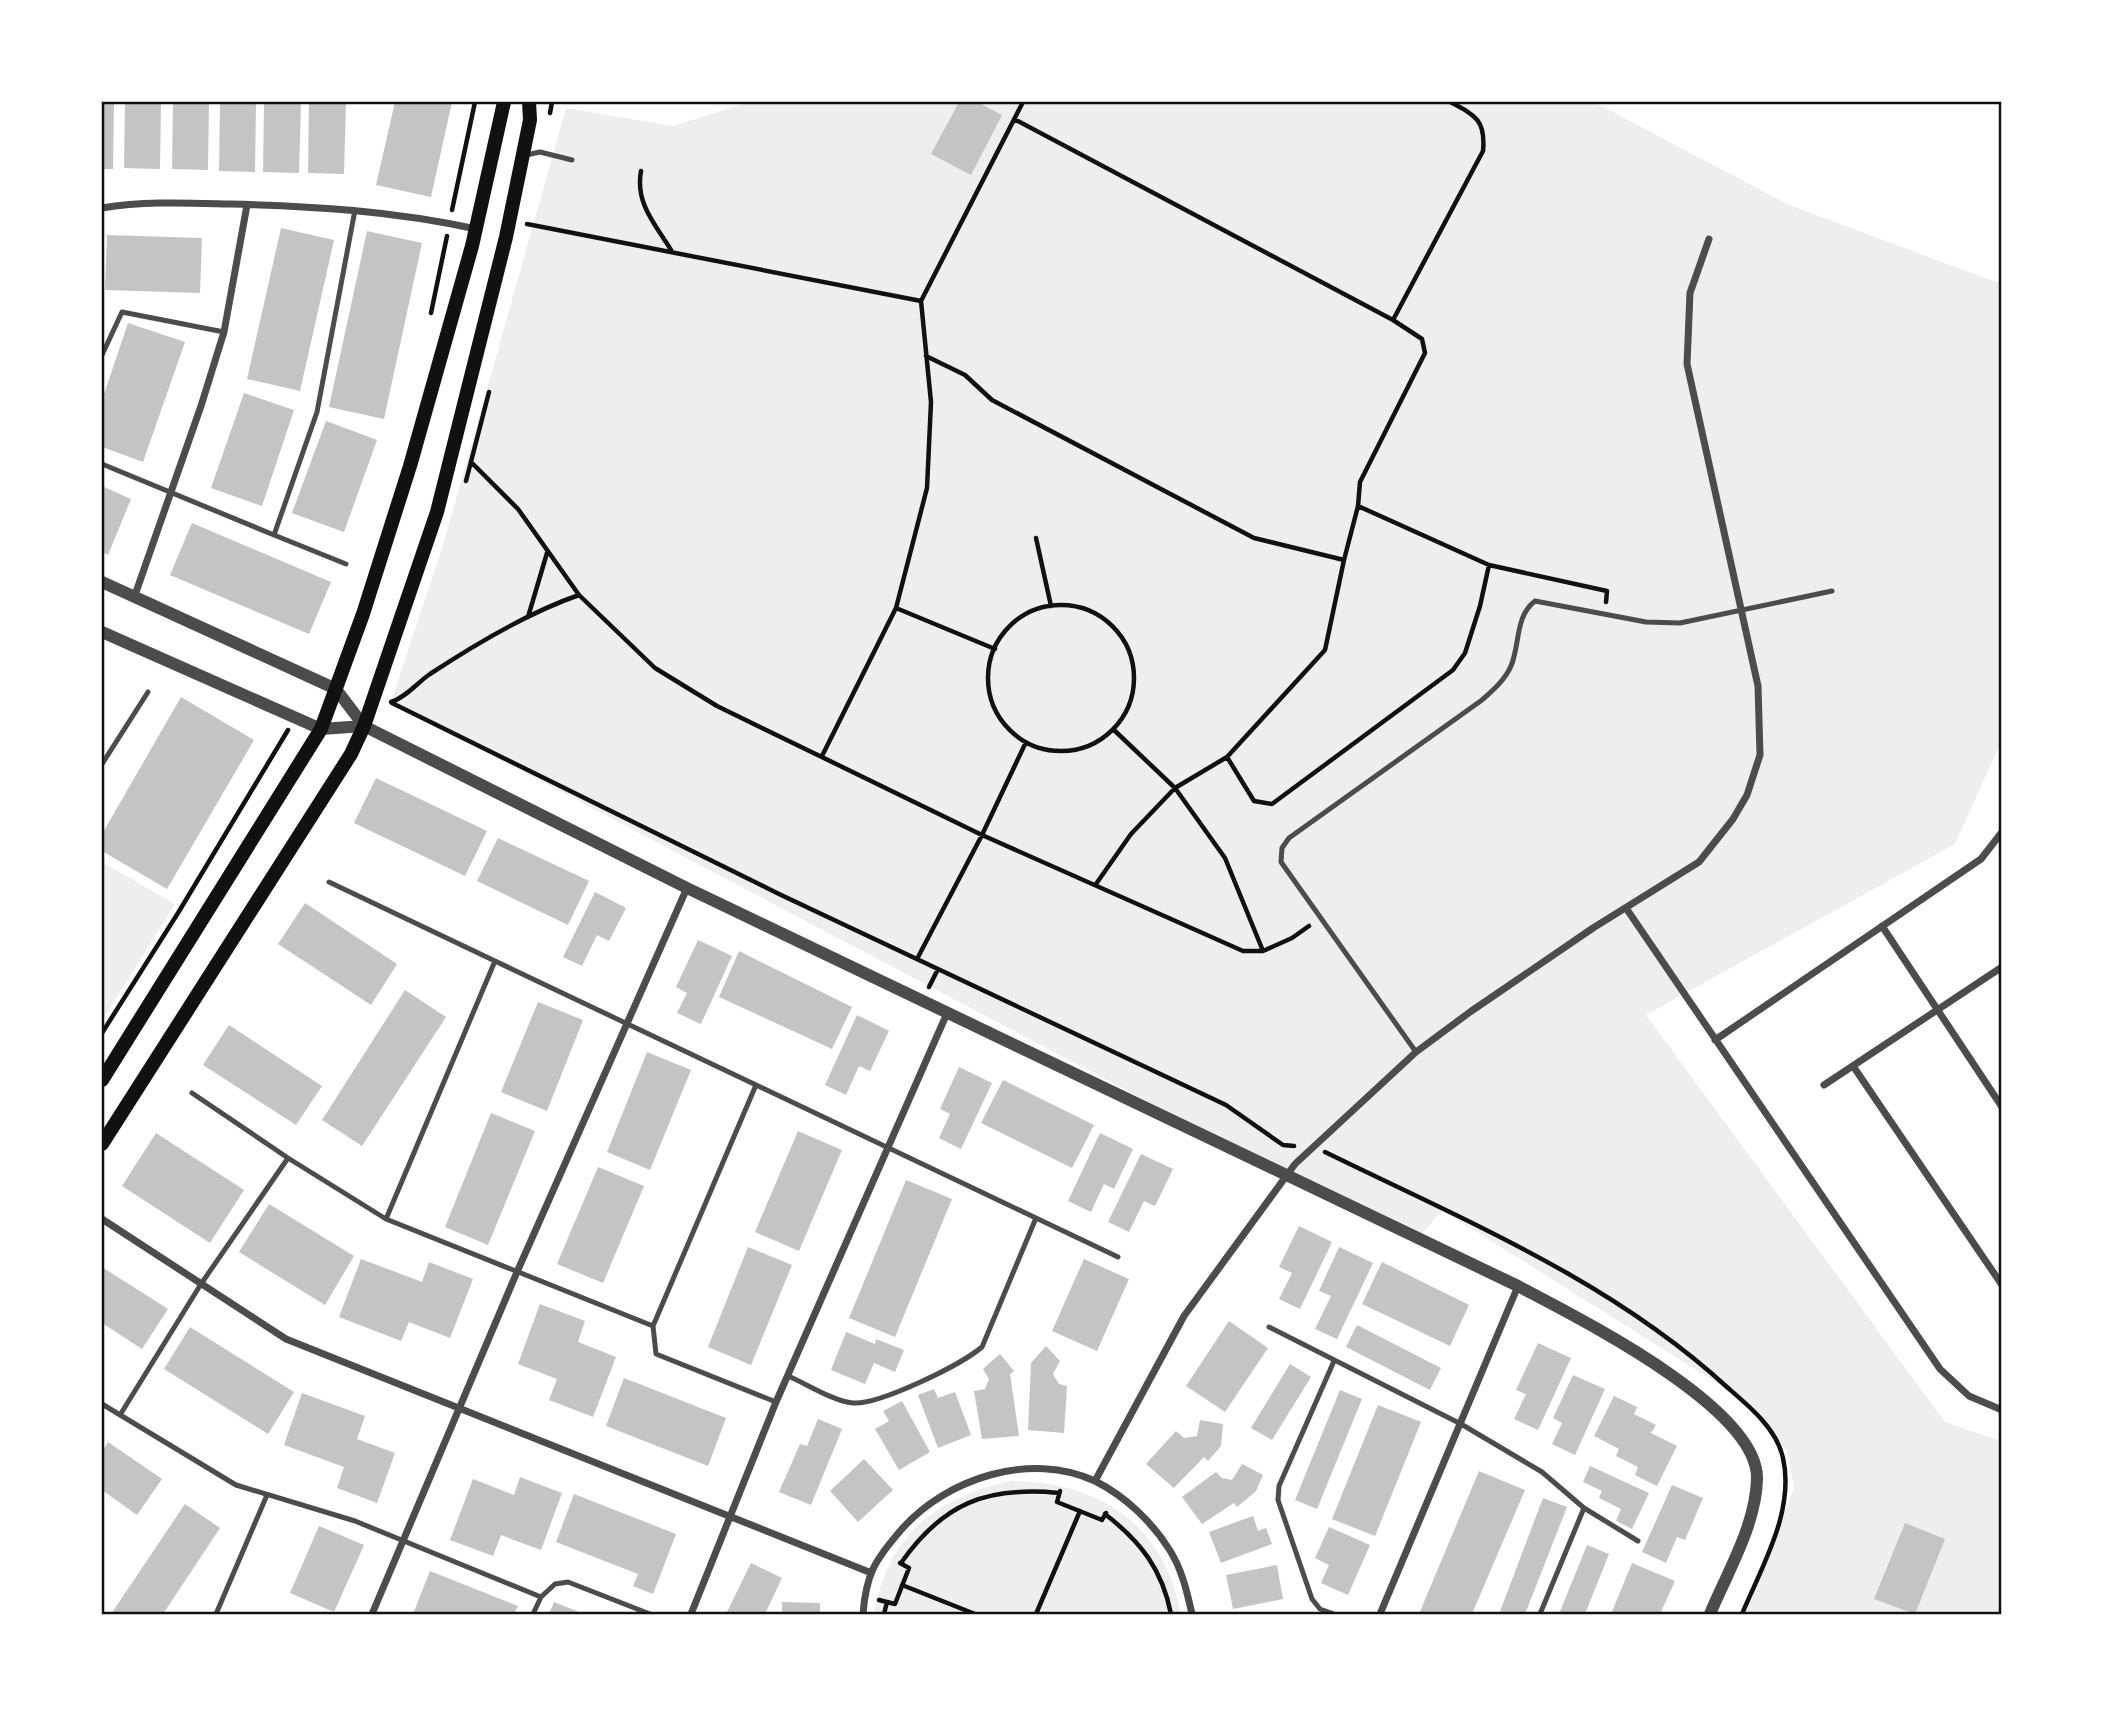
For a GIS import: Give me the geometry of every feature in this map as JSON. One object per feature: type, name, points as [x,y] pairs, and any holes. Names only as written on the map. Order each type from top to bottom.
[{"type":"main road","points":[[102,1080],[321,729],[363,614],[410,466],[476,229],[504,102]]},
{"type":"main road","points":[[102,1144],[351,754],[364,726],[437,512],[506,237],[530,120],[528,102]]},
{"type":"street","points":[[102,208],[137,202],[355,210],[476,229]]},
{"type":"street","points":[[135,595],[224,332],[247,205]]},
{"type":"street","points":[[1095,1481],[1184,1316],[1285,1175],[1416,1052],[1481,1004],[1699,862],[1726,829],[1747,795],[1760,755],[1758,699],[1687,364],[1690,293],[1709,239]]},
{"type":"street","points":[[102,582],[335,689],[364,726],[687,888],[1518,1286],[1635,1350],[1700,1395],[1745,1444],[1758,1476],[1752,1513],[1710,1615]]},
{"type":"street","points":[[102,632],[321,729],[364,726]]},
{"type":"street","points":[[1715,1040],[1981,859],[2001,832]]},
{"type":"street","points":[[372,1615],[458,1408],[687,888]]},
{"type":"street","points":[[1626,908],[1940,1369],[1969,1396],[2001,1410]]},
{"type":"street","points":[[1882,926],[2001,1107]]},
{"type":"street","points":[[1824,1085],[2001,967]]},
{"type":"street","points":[[691,1615],[733,1516],[776,1402],[948,1012]]},
{"type":"street","points":[[1853,1066],[2001,1285]]},
{"type":"street","points":[[102,1219],[286,1339],[869,1572]]},
{"type":"street","points":[[1380,1615],[1518,1286]]},
{"type":"street","points":[[863,1615],[869,1572],[910,1519],[935,1498],[977,1478],[1008,1471],[1042,1470],[1074,1474],[1095,1481],[1116,1494],[1154,1528],[1171,1552],[1185,1584],[1192,1615]]},
{"type":"lane","points":[[523,156],[540,152],[572,160]]},
{"type":"lane","points":[[274,535],[317,412],[355,210]]},
{"type":"lane","points":[[102,355],[122,312],[224,332]]},
{"type":"lane","points":[[102,464],[346,564]]},
{"type":"lane","points":[[1416,1052],[1281,862],[1282,848],[1289,838],[1482,700],[1502,681],[1511,666],[1524,614],[1535,601],[1646,622],[1680,623],[1832,591]]},
{"type":"lane","points":[[102,764],[148,692]]},
{"type":"lane","points":[[329,882],[1118,1257]]},
{"type":"lane","points":[[386,1219],[495,961]]},
{"type":"lane","points":[[756,1085],[653,1326],[656,1354],[776,1402]]},
{"type":"lane","points":[[192,1093],[288,1158],[386,1219],[653,1326]]},
{"type":"lane","points":[[120,1415],[201,1284],[288,1158]]},
{"type":"lane","points":[[788,1376],[851,1403],[872,1402],[967,1360],[982,1347],[1036,1218]]},
{"type":"lane","points":[[1269,1327],[1461,1424],[1542,1472],[1584,1508],[1637,1541]]},
{"type":"lane","points":[[1334,1361],[1279,1486],[1278,1500],[1312,1599],[1320,1609],[1334,1615]]},
{"type":"lane","points":[[102,1404],[236,1485],[355,1521],[541,1597]]},
{"type":"lane","points":[[216,1615],[267,1494]]},
{"type":"lane","points":[[1540,1615],[1584,1508]]},
{"type":"lane","points":[[533,1615],[541,1597],[555,1584],[568,1583],[650,1615]]},
{"type":"path","points":[[429,324],[475,102]]},
{"type":"path","points":[[822,756],[896,608],[927,488],[931,401],[921,301],[1023,102]]},
{"type":"path","points":[[1393,320],[1482,151],[1485,133],[1474,114],[1450,102]]},
{"type":"path","points":[[1014,119],[1393,320],[1422,339],[1425,353],[1360,482],[1358,506],[1325,650],[1227,757],[1175,788],[1131,834],[1096,884]]},
{"type":"path","points":[[640,171],[638,185],[641,204],[671,251]]},
{"type":"path","points":[[527,224],[921,301]]},
{"type":"path","points":[[926,356],[965,375],[992,400],[1254,538],[1344,560]]},
{"type":"path","points":[[473,464],[518,509],[579,595],[655,668],[716,706],[982,835],[1243,951],[1263,951],[1293,938],[1308,928],[1319,914]]},
{"type":"path","points":[[1358,506],[1489,565],[1607,591],[1605,605]]},
{"type":"path","points":[[1036,538],[1051,606]]},
{"type":"path","points":[[528,618],[547,553]]},
{"type":"path","points":[[1227,757],[1254,800],[1272,804],[1422,695],[1454,670],[1465,653],[1480,606],[1489,565]]},
{"type":"path","points":[[399,699],[428,675],[528,618],[579,595]]},
{"type":"path","points":[[1051,606],[1071,606],[1090,611],[1108,621],[1126,645],[1135,674],[1133,695],[1126,714],[1114,730],[1094,744],[1072,751],[1048,750],[1026,742],[1009,729],[996,711],[989,691],[989,669],[995,649],[1017,620],[1051,606]]},
{"type":"path","points":[[896,608],[995,649]]},
{"type":"path","points":[[102,1033],[185,902],[295,718]]},
{"type":"path","points":[[1114,730],[1175,788],[1225,858],[1263,951]]},
{"type":"path","points":[[917,959],[982,835],[1026,742]]},
{"type":"path","points":[[901,1563],[926,1530],[955,1508],[988,1495],[1023,1490],[1060,1490],[1057,1502],[1102,1520],[1109,1506]]},
{"type":"path","points":[[1036,1615],[1080,1511]]},
{"type":"path","points":[[1105,1514],[1133,1535],[1158,1571],[1171,1615]]},
{"type":"path","points":[[878,1600],[895,1604],[909,1568],[894,1559]]},
{"type":"path","points":[[902,1585],[975,1615]]},
{"type":"path","points":[[884,1615],[887,1602]]},
{"type":"shaded area","points":[[749,102],[1594,102],[1787,204],[2001,284],[2001,742],[1955,844],[1646,1015],[1945,1422],[2001,1441],[2001,1614],[1742,1614],[1794,1488],[1787,1451],[1736,1395],[1442,1210],[1421,1235],[1283,1173],[391,702],[444,542],[566,108],[673,126]]},
{"type":"shaded area","points":[[102,862],[175,904],[102,1021]]},
{"type":"shaded area","points":[[1011,1481],[1043,1483],[1073,1490],[1099,1500],[1123,1514],[1143,1533],[1160,1555],[1172,1582],[1181,1614],[874,1614],[890,1563],[919,1524],[960,1498]]},
{"type":"building","points":[[102,102],[114,102],[113,169],[102,169]]},
{"type":"building","points":[[125,102],[161,102],[160,169],[124,168]]},
{"type":"building","points":[[173,102],[209,102],[208,170],[172,169]]},
{"type":"building","points":[[220,102],[256,102],[255,172],[219,171]]},
{"type":"building","points":[[264,102],[301,102],[299,173],[263,172]]},
{"type":"building","points":[[309,102],[346,102],[344,174],[308,173]]},
{"type":"building","points":[[395,102],[452,102],[431,197],[376,185]]},
{"type":"building","points":[[959,102],[977,102],[1002,115],[971,175],[931,154]]},
{"type":"building","points":[[281,228],[334,240],[300,391],[247,379]]},
{"type":"building","points":[[367,231],[422,243],[384,419],[329,407]]},
{"type":"building","points":[[107,235],[202,238],[200,293],[105,290]]},
{"type":"building","points":[[128,323],[185,342],[143,462],[102,447],[102,400]]},
{"type":"building","points":[[244,393],[294,410],[262,506],[211,488]]},
{"type":"building","points":[[326,421],[377,440],[344,532],[292,513]]},
{"type":"building","points":[[102,486],[131,499],[108,555],[102,552]]},
{"type":"building","points":[[192,523],[331,582],[309,634],[170,575]]},
{"type":"building","points":[[181,697],[254,740],[167,889],[102,851],[102,834]]},
{"type":"building","points":[[376,778],[487,831],[465,876],[354,823]]},
{"type":"building","points":[[498,838],[589,881],[568,925],[477,881]]},
{"type":"building","points":[[595,892],[626,908],[609,941],[597,935],[582,966],[563,957]]},
{"type":"building","points":[[305,903],[397,964],[371,1005],[278,944]]},
{"type":"building","points":[[698,940],[732,956],[701,1024],[677,1013],[687,993],[676,987]]},
{"type":"building","points":[[739,951],[852,1007],[832,1049],[719,997]]},
{"type":"building","points":[[405,990],[446,1017],[362,1146],[322,1120]]},
{"type":"building","points":[[538,1002],[583,1020],[547,1111],[501,1092]]},
{"type":"building","points":[[857,1015],[889,1031],[870,1071],[859,1066],[846,1095],[825,1085]]},
{"type":"building","points":[[229,1025],[322,1086],[296,1125],[203,1065]]},
{"type":"building","points":[[647,1052],[691,1070],[650,1170],[607,1152]]},
{"type":"building","points":[[959,1067],[992,1083],[961,1149],[939,1138],[950,1114],[940,1109]]},
{"type":"building","points":[[1003,1080],[1094,1125],[1072,1168],[981,1123]]},
{"type":"building","points":[[491,1113],[535,1131],[488,1245],[445,1227]]},
{"type":"building","points":[[798,1131],[842,1150],[799,1251],[755,1232]]},
{"type":"building","points":[[156,1133],[244,1190],[210,1243],[122,1186]]},
{"type":"building","points":[[1100,1133],[1133,1149],[1114,1189],[1104,1184],[1091,1212],[1068,1201]]},
{"type":"building","points":[[1141,1154],[1173,1169],[1155,1206],[1144,1201],[1129,1232],[1108,1222]]},
{"type":"building","points":[[598,1167],[644,1186],[603,1283],[557,1264]]},
{"type":"building","points":[[906,1180],[952,1199],[895,1337],[849,1318]]},
{"type":"building","points":[[269,1204],[354,1256],[325,1305],[239,1252]]},
{"type":"building","points":[[1299,1226],[1332,1242],[1300,1309],[1279,1299],[1292,1273],[1279,1267]]},
{"type":"building","points":[[748,1247],[792,1265],[751,1365],[708,1347]]},
{"type":"building","points":[[1339,1247],[1373,1263],[1337,1339],[1315,1329],[1331,1296],[1319,1291]]},
{"type":"building","points":[[361,1259],[422,1282],[429,1262],[473,1279],[450,1338],[409,1322],[401,1341],[339,1317]]},
{"type":"building","points":[[1084,1259],[1129,1279],[1097,1351],[1052,1331]]},
{"type":"building","points":[[1382,1262],[1469,1305],[1450,1346],[1362,1304]]},
{"type":"building","points":[[102,1267],[168,1309],[142,1349],[102,1323]]},
{"type":"building","points":[[540,1304],[585,1321],[578,1342],[616,1357],[593,1417],[549,1400],[557,1379],[518,1364]]},
{"type":"building","points":[[1229,1321],[1268,1348],[1225,1412],[1186,1386]]},
{"type":"building","points":[[1357,1325],[1441,1368],[1430,1390],[1346,1347]]},
{"type":"building","points":[[190,1327],[294,1392],[268,1434],[164,1369]]},
{"type":"building","points":[[846,1332],[875,1344],[876,1339],[904,1350],[895,1372],[874,1363],[865,1384],[831,1370]]},
{"type":"building","points":[[1538,1343],[1571,1358],[1538,1430],[1514,1419],[1526,1394],[1516,1390]]},
{"type":"building","points":[[1046,1346],[1060,1361],[1053,1374],[1059,1384],[1067,1386],[1064,1433],[1028,1430],[1031,1363]]},
{"type":"building","points":[[1000,1354],[1014,1371],[1010,1374],[1019,1436],[982,1439],[974,1391],[985,1389],[989,1379],[983,1369]]},
{"type":"building","points":[[1290,1364],[1311,1377],[1272,1440],[1251,1428]]},
{"type":"building","points":[[1573,1375],[1605,1389],[1575,1455],[1552,1444],[1562,1423],[1553,1418]]},
{"type":"building","points":[[624,1378],[726,1418],[708,1466],[606,1426]]},
{"type":"building","points":[[934,1389],[938,1398],[955,1392],[971,1435],[938,1448],[918,1395]]},
{"type":"building","points":[[1340,1390],[1362,1399],[1317,1509],[1295,1500]]},
{"type":"building","points":[[302,1393],[365,1416],[357,1439],[395,1453],[377,1503],[337,1488],[344,1467],[284,1445]]},
{"type":"building","points":[[1614,1396],[1637,1407],[1634,1414],[1656,1425],[1651,1433],[1677,1446],[1657,1486],[1635,1475],[1638,1467],[1616,1456],[1619,1449],[1594,1436]]},
{"type":"building","points":[[902,1401],[930,1452],[899,1470],[875,1429],[889,1421],[883,1411]]},
{"type":"building","points":[[1378,1405],[1421,1422],[1375,1536],[1332,1519]]},
{"type":"building","points":[[818,1419],[842,1429],[811,1505],[779,1492],[800,1444],[807,1446]]},
{"type":"building","points":[[1200,1420],[1223,1424],[1221,1446],[1208,1461],[1204,1457],[1174,1488],[1146,1464],[1176,1431],[1184,1438],[1197,1436]]},
{"type":"building","points":[[108,1442],[162,1479],[137,1515],[102,1490],[102,1452]]},
{"type":"building","points":[[864,1459],[893,1490],[858,1522],[830,1491]]},
{"type":"building","points":[[1242,1464],[1263,1475],[1256,1491],[1237,1507],[1234,1503],[1202,1524],[1182,1497],[1216,1472],[1222,1478],[1232,1480]]},
{"type":"building","points":[[1590,1466],[1649,1493],[1632,1529],[1616,1521],[1621,1509],[1599,1498],[1602,1491],[1583,1482]]},
{"type":"building","points":[[1479,1471],[1525,1490],[1472,1614],[1419,1614]]},
{"type":"building","points":[[520,1477],[562,1493],[541,1550],[501,1535],[493,1556],[450,1540],[473,1479],[514,1495]]},
{"type":"building","points":[[1672,1485],[1703,1498],[1685,1540],[1677,1537],[1666,1563],[1642,1552]]},
{"type":"building","points":[[574,1494],[676,1534],[653,1594],[633,1586],[638,1574],[556,1542]]},
{"type":"building","points":[[1543,1498],[1567,1507],[1525,1614],[1499,1614]]},
{"type":"building","points":[[185,1504],[220,1528],[163,1614],[111,1614]]},
{"type":"building","points":[[1253,1516],[1258,1531],[1266,1528],[1272,1544],[1221,1563],[1209,1532]]},
{"type":"building","points":[[1905,1523],[1945,1539],[1915,1614],[1874,1599]]},
{"type":"building","points":[[319,1526],[364,1545],[334,1612],[290,1593]]},
{"type":"building","points":[[1329,1527],[1370,1545],[1348,1595],[1321,1583],[1329,1565],[1315,1558]]},
{"type":"building","points":[[1587,1545],[1609,1554],[1585,1614],[1559,1614]]},
{"type":"building","points":[[751,1563],[782,1578],[765,1614],[726,1614]]},
{"type":"building","points":[[1632,1563],[1675,1581],[1660,1614],[1611,1614]]},
{"type":"building","points":[[1277,1565],[1283,1599],[1233,1609],[1226,1575]]},
{"type":"building","points":[[430,1571],[518,1606],[514,1614],[413,1614]]},
{"type":"building","points":[[554,1602],[584,1614],[549,1614]]},
{"type":"building","points":[[782,1602],[820,1603],[820,1614],[782,1614]]}]
